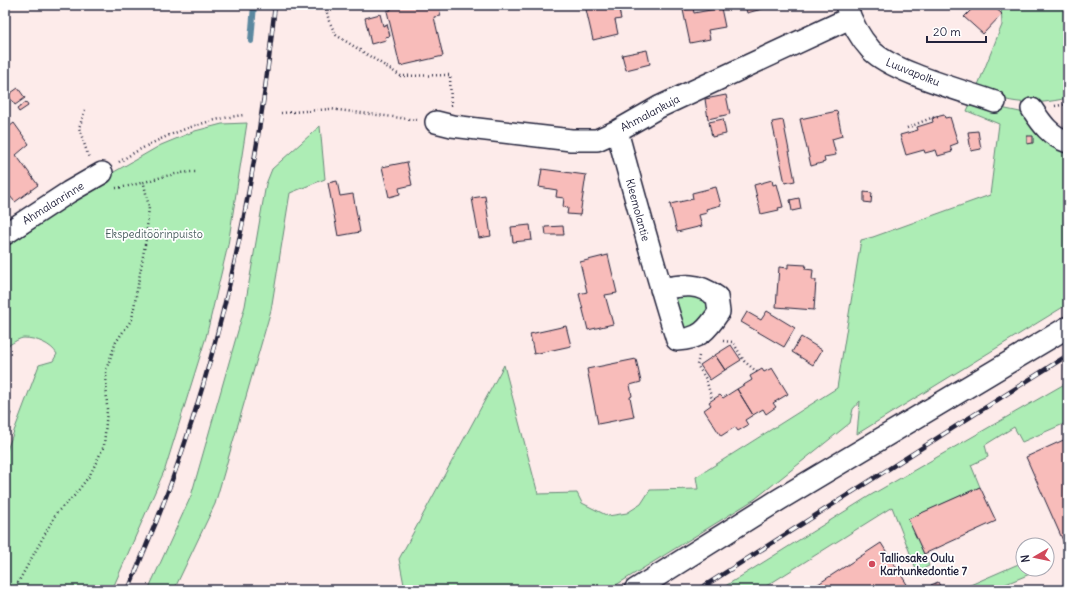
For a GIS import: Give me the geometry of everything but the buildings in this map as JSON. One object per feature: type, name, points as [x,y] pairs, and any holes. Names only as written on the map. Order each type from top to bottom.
[{"type":"street","name":"Ahmalankuja","points":[[444,124],[571,140],[597,140],[848,11]]},
{"type":"street","name":"Luuvapolku","points":[[848,11],[872,51],[889,63],[912,73],[994,102]]},
{"type":"street","points":[[1032,109],[1044,127],[1051,134],[1068,142]]},
{"type":"street","name":"Kleemolantie","points":[[617,131],[661,289]]},
{"type":"street","name":"Ahmalanrinne","points":[[5,234],[103,180]]},
{"type":"street","points":[[635,590],[780,499],[1068,327]]},
{"type":"path","points":[[281,113],[330,109],[444,124],[450,75],[401,76],[336,35],[329,21],[325,5]]},
{"type":"path","points":[[84,110],[79,128],[91,163],[103,180],[144,184],[171,174],[198,172]]},
{"type":"path","points":[[103,180],[121,161],[158,141],[221,118],[244,115]]},
{"type":"path","points":[[907,128],[930,118],[938,117]]},
{"type":"path","points":[[14,590],[57,512],[74,496],[90,475],[104,446],[107,410],[106,370],[116,342],[132,319],[146,239],[149,207],[144,184]]},
{"type":"path","points":[[720,341],[733,342],[744,361],[757,372]]},
{"type":"path","points":[[699,354],[697,365],[706,379],[712,400]]},
{"type":"green space","points":[[1001,5],[1068,5],[1068,98],[1032,103],[1011,101],[976,90],[1002,25]]},
{"type":"green space","points":[[972,99],[996,107],[1025,113],[1042,134],[1062,151],[1068,153],[1068,304],[857,434],[860,401],[853,409],[850,423],[755,499],[608,590],[405,590],[399,559],[504,365],[538,494],[577,493],[582,503],[608,516],[627,513],[641,504],[650,490],[698,489],[696,477],[837,388],[861,240],[990,195],[999,124],[967,111]]},
{"type":"green space","name":"Ekspeditöörinpuisto","points":[[247,123],[228,245],[206,337],[165,469],[112,590],[5,590],[5,455],[39,365],[53,361],[57,354],[51,347],[43,342],[29,338],[22,338],[9,345],[5,343],[5,248],[42,223],[74,195],[161,145],[195,131],[222,124]]},
{"type":"green space","points":[[320,126],[325,179],[290,193],[271,310],[215,504],[174,590],[148,590],[191,496],[245,306],[266,184],[272,169]]},
{"type":"green space","points":[[677,295],[709,297],[710,315],[685,334],[671,298]]},
{"type":"green space","points":[[1068,382],[1068,422],[1022,442],[1014,427],[985,445],[988,457],[971,465],[980,487],[909,519],[929,566],[917,571],[892,507],[760,590],[719,590],[871,495]]},
{"type":"green space","points":[[1015,565],[1015,577],[1023,577],[1001,586],[1003,590],[970,590],[968,586]]},
{"type":"waterway","points":[[251,41],[254,5]]},
{"type":"railway","points":[[128,590],[157,520],[180,458],[218,331],[234,267],[247,202],[258,137],[275,5]]},
{"type":"railway","points":[[698,590],[1068,355]]},
{"type":"place","name":"Talliosake Oulu Karhunkedontie 7","points":[[872,564]]}]
